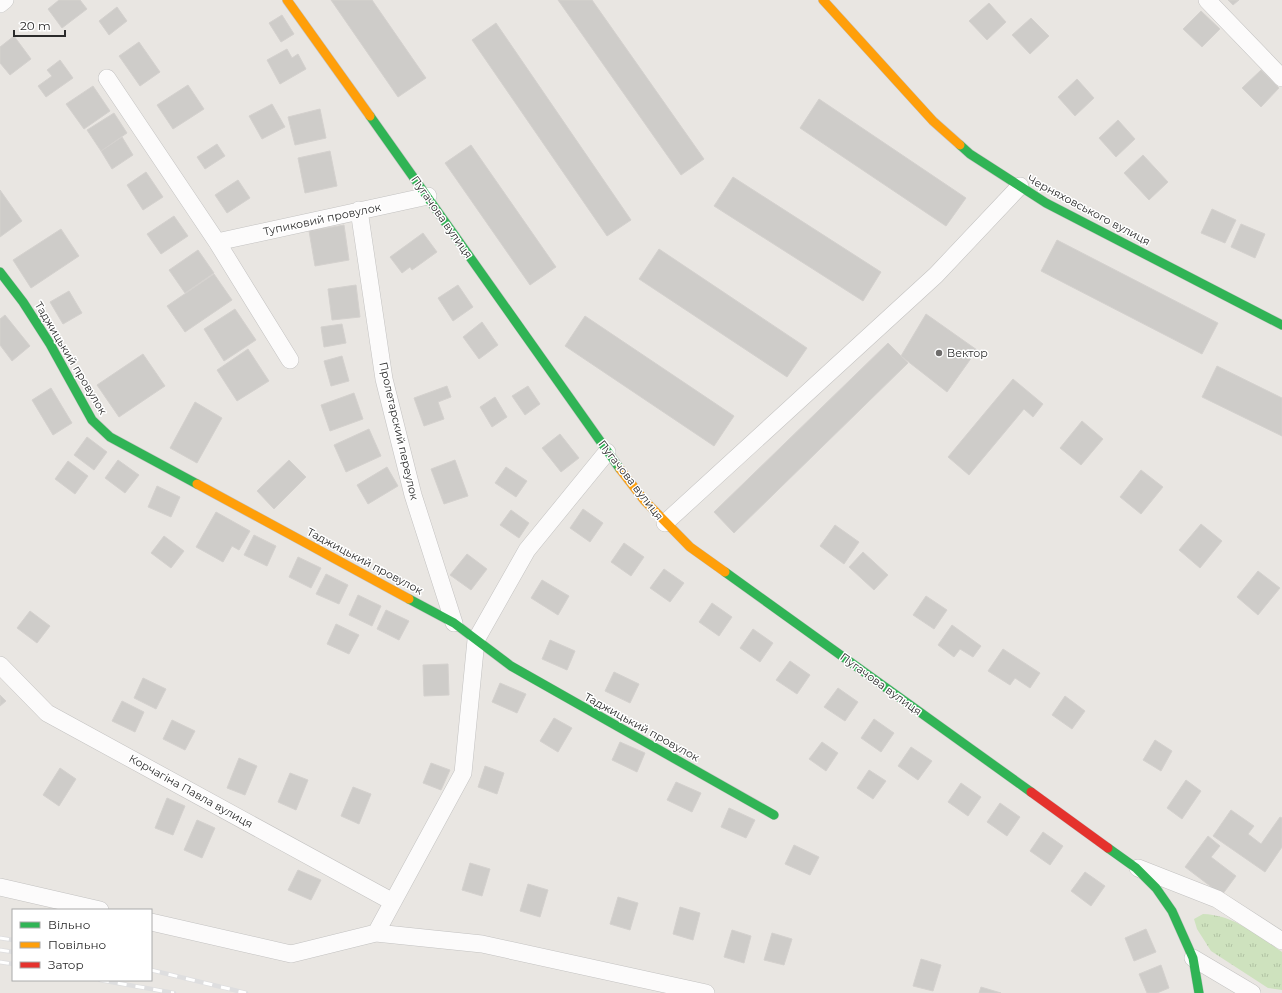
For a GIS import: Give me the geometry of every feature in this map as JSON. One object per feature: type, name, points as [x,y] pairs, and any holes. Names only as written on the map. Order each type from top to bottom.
[{"type":"street","points":[[0,4],[5,0]]},
{"type":"street","name":"Пугачова вулиця","points":[[287,0],[428,196],[607,452],[644,500],[665,523],[690,547],[1136,868],[1156,888],[1172,911],[1193,958],[1199,993]]},
{"type":"street","name":"Черняховського вулиця","points":[[823,0],[933,121],[970,154],[1067,214],[1282,324]]},
{"type":"street","points":[[1207,0],[1282,78]]},
{"type":"street","points":[[107,78],[217,242],[290,360]]},
{"type":"street","points":[[665,523],[936,275],[1020,186]]},
{"type":"street","name":"Тупиковий провулок","points":[[217,242],[428,196]]},
{"type":"street","name":"Пролетарский переулок","points":[[359,210],[384,379],[413,495],[454,623]]},
{"type":"street","name":"Таджицький провулок","points":[[0,272],[23,302],[50,344],[92,420],[110,437],[454,623],[510,666],[774,815]]},
{"type":"street","points":[[376,933],[463,773],[476,640],[528,550],[607,452]]},
{"type":"street","name":"Корчагіна Павла вулиця","points":[[0,665],[47,713],[393,902]]},
{"type":"street","name":"Пугачова вулиця","points":[[1136,868],[1217,899],[1282,941]]},
{"type":"street","points":[[0,887],[96,909]]},
{"type":"street","points":[[152,922],[291,954],[376,933],[482,944],[706,993]]},
{"type":"street","points":[[1193,958],[1252,993]]},
{"type":"green space","points":[[1203,914],[1214,915],[1235,922],[1282,952],[1282,990],[1268,988],[1211,951],[1197,929],[1194,919]]},
{"type":"building","points":[[59,0],[80,0],[87,9],[62,28],[48,9]]},
{"type":"building","points":[[331,0],[372,0],[426,78],[398,97]]},
{"type":"building","points":[[558,0],[592,0],[704,159],[681,175]]},
{"type":"building","points":[[1228,0],[1239,0],[1233,5]]},
{"type":"building","points":[[989,3],[1006,22],[987,40],[969,21]]},
{"type":"building","points":[[117,7],[127,21],[109,35],[99,21]]},
{"type":"building","points":[[1201,11],[1220,29],[1202,47],[1183,29]]},
{"type":"building","points":[[282,15],[294,34],[281,42],[269,23]]},
{"type":"building","points":[[1031,18],[1049,36],[1030,54],[1012,35]]},
{"type":"building","points":[[496,23],[631,220],[607,236],[472,40]]},
{"type":"building","points":[[14,36],[31,59],[10,75],[0,63],[0,47]]},
{"type":"building","points":[[139,42],[160,72],[140,86],[119,56]]},
{"type":"building","points":[[287,49],[292,58],[298,54],[306,69],[280,84],[267,60]]},
{"type":"building","points":[[60,60],[73,78],[46,97],[38,86],[52,76],[47,70]]},
{"type":"building","points":[[1261,70],[1279,88],[1261,107],[1242,88]]},
{"type":"building","points":[[1077,79],[1094,98],[1075,116],[1058,97]]},
{"type":"building","points":[[188,85],[204,109],[173,129],[157,105]]},
{"type":"building","points":[[93,86],[110,111],[84,129],[66,104]]},
{"type":"building","points":[[819,99],[966,198],[946,226],[800,128]]},
{"type":"building","points":[[272,104],[285,127],[262,139],[249,116]]},
{"type":"building","points":[[320,109],[326,138],[295,145],[288,117]]},
{"type":"building","points":[[114,113],[127,133],[101,151],[87,130]]},
{"type":"building","points":[[1118,120],[1135,139],[1116,157],[1099,138]]},
{"type":"building","points":[[122,137],[133,155],[112,169],[101,151]]},
{"type":"building","points":[[217,144],[225,156],[205,169],[197,157]]},
{"type":"building","points":[[471,145],[556,267],[530,285],[445,163]]},
{"type":"building","points":[[330,151],[337,186],[305,193],[298,158]]},
{"type":"building","points":[[1143,155],[1168,182],[1149,200],[1124,173]]},
{"type":"building","points":[[146,172],[163,197],[143,210],[127,185]]},
{"type":"building","points":[[733,177],[881,272],[863,301],[714,206]]},
{"type":"building","points":[[238,180],[250,198],[227,213],[215,195]]},
{"type":"building","points":[[0,190],[22,221],[0,237]]},
{"type":"building","points":[[1212,209],[1236,220],[1225,243],[1201,233]]},
{"type":"building","points":[[174,216],[188,236],[161,254],[147,234]]},
{"type":"building","points":[[1241,224],[1265,234],[1255,258],[1231,247]]},
{"type":"building","points":[[344,225],[349,260],[315,266],[309,231]]},
{"type":"building","points":[[61,229],[79,256],[31,288],[13,260]]},
{"type":"building","points":[[423,233],[437,252],[412,270],[410,267],[402,273],[390,257]]},
{"type":"building","points":[[1057,240],[1218,323],[1202,354],[1041,271]]},
{"type":"building","points":[[659,249],[807,348],[787,377],[639,279]]},
{"type":"building","points":[[198,250],[214,273],[185,293],[169,270]]},
{"type":"building","points":[[214,274],[232,300],[185,332],[167,306]]},
{"type":"building","points":[[356,285],[360,317],[332,320],[328,289]]},
{"type":"building","points":[[458,285],[473,307],[453,321],[438,298]]},
{"type":"building","points":[[69,291],[82,313],[63,324],[50,302]]},
{"type":"building","points":[[235,309],[256,340],[224,361],[204,329]]},
{"type":"building","name":"Вектор","points":[[926,314],[977,350],[947,392],[901,356]]},
{"type":"building","points":[[5,315],[30,346],[12,361],[0,345],[0,319]]},
{"type":"building","points":[[585,316],[734,416],[714,446],[565,346]]},
{"type":"building","points":[[482,322],[498,345],[479,359],[463,337]]},
{"type":"building","points":[[342,324],[346,343],[324,347],[321,327]]},
{"type":"building","points":[[888,343],[908,363],[734,533],[714,512]]},
{"type":"building","points":[[248,349],[269,381],[237,401],[217,370]]},
{"type":"building","points":[[143,354],[165,386],[119,417],[97,385]]},
{"type":"building","points":[[342,356],[349,381],[331,386],[324,361]]},
{"type":"building","points":[[1217,366],[1282,398],[1282,436],[1202,397]]},
{"type":"building","points":[[1013,379],[1043,404],[1033,417],[1024,409],[969,475],[948,457]]},
{"type":"building","points":[[447,386],[451,397],[438,402],[444,419],[424,426],[414,398]]},
{"type":"building","points":[[528,386],[540,404],[525,415],[512,396]]},
{"type":"building","points":[[51,388],[72,423],[53,435],[32,400]]},
{"type":"building","points":[[354,393],[363,419],[330,431],[321,405]]},
{"type":"building","points":[[495,397],[507,417],[492,427],[480,407]]},
{"type":"building","points":[[195,402],[222,418],[197,463],[170,448]]},
{"type":"building","points":[[1082,421],[1103,439],[1081,465],[1060,448]]},
{"type":"building","points":[[369,429],[381,456],[346,472],[334,445]]},
{"type":"building","points":[[560,434],[579,458],[561,472],[542,448]]},
{"type":"building","points":[[87,437],[107,452],[94,470],[74,455]]},
{"type":"building","points":[[118,460],[139,475],[125,493],[105,478]]},
{"type":"building","points":[[289,460],[306,477],[274,509],[257,491]]},
{"type":"building","points":[[455,460],[468,496],[444,504],[431,469]]},
{"type":"building","points":[[68,461],[88,476],[75,494],[55,479]]},
{"type":"building","points":[[387,467],[398,486],[368,504],[357,485]]},
{"type":"building","points":[[506,467],[527,481],[516,497],[495,483]]},
{"type":"building","points":[[1141,470],[1163,487],[1141,514],[1120,497]]},
{"type":"building","points":[[157,486],[180,497],[171,517],[148,507]]},
{"type":"building","points":[[583,509],[603,523],[590,542],[570,528]]},
{"type":"building","points":[[511,510],[529,523],[519,538],[500,525]]},
{"type":"building","points":[[216,512],[250,531],[239,550],[232,546],[223,562],[196,547]]},
{"type":"building","points":[[1201,524],[1222,541],[1200,568],[1179,550]]},
{"type":"building","points":[[835,525],[859,542],[844,564],[820,546]]},
{"type":"building","points":[[254,535],[276,546],[267,566],[244,555]]},
{"type":"building","points":[[164,536],[184,551],[171,568],[151,553]]},
{"type":"building","points":[[624,543],[644,557],[631,576],[611,562]]},
{"type":"building","points":[[863,552],[888,575],[874,590],[849,567]]},
{"type":"building","points":[[467,554],[487,569],[471,590],[450,575]]},
{"type":"building","points":[[298,557],[321,568],[311,588],[289,577]]},
{"type":"building","points":[[664,569],[684,583],[670,602],[650,588]]},
{"type":"building","points":[[1258,571],[1280,588],[1258,615],[1237,597]]},
{"type":"building","points":[[326,574],[348,585],[339,604],[316,594]]},
{"type":"building","points":[[542,580],[569,596],[558,615],[531,598]]},
{"type":"building","points":[[358,595],[381,606],[372,626],[349,615]]},
{"type":"building","points":[[926,596],[947,610],[934,629],[913,615]]},
{"type":"building","points":[[712,603],[732,617],[719,636],[699,622]]},
{"type":"building","points":[[386,610],[409,621],[399,640],[377,629]]},
{"type":"building","points":[[30,611],[50,626],[37,643],[17,628]]},
{"type":"building","points":[[336,624],[359,635],[349,654],[327,644]]},
{"type":"building","points":[[952,625],[981,646],[973,657],[960,649],[954,657],[938,645]]},
{"type":"building","points":[[753,629],[773,643],[760,662],[740,648]]},
{"type":"building","points":[[550,640],[575,651],[567,670],[542,659]]},
{"type":"building","points":[[1003,649],[1040,673],[1030,688],[1015,678],[1010,685],[988,671]]},
{"type":"building","points":[[790,661],[810,675],[797,694],[776,680]]},
{"type":"building","points":[[448,664],[449,695],[424,696],[423,665]]},
{"type":"building","points":[[614,672],[639,684],[630,703],[605,691]]},
{"type":"building","points":[[143,678],[166,689],[156,709],[134,698]]},
{"type":"building","points":[[500,683],[526,694],[517,713],[492,702]]},
{"type":"building","points":[[838,688],[858,702],[845,721],[824,707]]},
{"type":"building","points":[[0,695],[6,701],[0,706]]},
{"type":"building","points":[[1065,696],[1085,711],[1072,729],[1052,715]]},
{"type":"building","points":[[122,701],[144,712],[135,732],[112,721]]},
{"type":"building","points":[[554,718],[572,728],[558,752],[540,741]]},
{"type":"building","points":[[874,719],[894,733],[881,752],[861,738]]},
{"type":"building","points":[[172,720],[195,731],[185,750],[163,739]]},
{"type":"building","points":[[1155,740],[1172,751],[1161,771],[1143,760]]},
{"type":"building","points":[[620,742],[645,753],[637,772],[612,760]]},
{"type":"building","points":[[822,742],[838,753],[826,771],[809,759]]},
{"type":"building","points":[[911,747],[932,761],[918,780],[898,766]]},
{"type":"building","points":[[239,758],[257,766],[245,795],[227,788]]},
{"type":"building","points":[[431,763],[450,770],[441,790],[423,783]]},
{"type":"building","points":[[485,766],[504,773],[497,794],[478,787]]},
{"type":"building","points":[[60,768],[76,779],[59,806],[43,795]]},
{"type":"building","points":[[869,770],[886,781],[873,799],[857,788]]},
{"type":"building","points":[[290,773],[308,780],[296,810],[278,802]]},
{"type":"building","points":[[1186,780],[1201,791],[1182,819],[1167,808]]},
{"type":"building","points":[[676,782],[701,793],[692,812],[667,800]]},
{"type":"building","points":[[961,783],[981,797],[968,816],[948,802]]},
{"type":"building","points":[[353,787],[371,794],[359,824],[341,816]]},
{"type":"building","points":[[167,798],[185,806],[173,835],[155,828]]},
{"type":"building","points":[[1000,803],[1020,817],[1007,836],[987,822]]},
{"type":"building","points":[[729,808],[755,820],[746,838],[721,827]]},
{"type":"building","points":[[1231,810],[1254,826],[1248,834],[1261,844],[1280,817],[1282,818],[1282,847],[1265,872],[1213,836]]},
{"type":"building","points":[[197,820],[215,828],[202,858],[184,850]]},
{"type":"building","points":[[1043,832],[1063,846],[1050,865],[1030,851]]},
{"type":"building","points":[[1208,836],[1220,846],[1211,857],[1236,876],[1222,895],[1185,867]]},
{"type":"building","points":[[794,845],[819,857],[810,875],[785,864]]},
{"type":"building","points":[[470,863],[490,869],[482,896],[462,890]]},
{"type":"building","points":[[298,870],[321,880],[311,900],[288,890]]},
{"type":"building","points":[[1085,872],[1105,886],[1091,906],[1071,891]]},
{"type":"building","points":[[528,884],[548,890],[540,917],[520,911]]},
{"type":"building","points":[[618,897],[638,903],[630,930],[610,924]]},
{"type":"building","points":[[680,907],[700,913],[693,940],[673,934]]},
{"type":"building","points":[[1146,929],[1156,952],[1134,961],[1125,938]]},
{"type":"building","points":[[732,930],[751,936],[744,963],[724,957]]},
{"type":"building","points":[[772,933],[792,939],[784,965],[764,960]]},
{"type":"building","points":[[921,959],[941,965],[933,991],[913,986]]},
{"type":"building","points":[[1161,965],[1169,988],[1157,993],[1147,993],[1139,974]]},
{"type":"building","points":[[981,987],[1001,993],[979,993]]},
{"type":"railway","points":[[0,938],[12,940]]},
{"type":"railway","points":[[0,950],[12,952]]},
{"type":"railway","points":[[0,962],[12,964]]},
{"type":"railway","points":[[152,970],[246,993]]},
{"type":"railway","points":[[106,981],[174,993]]},
{"type":"traffic: fast","points":[[370,116],[620,469]]},
{"type":"traffic: fast","points":[[960,145],[970,154],[1046,203],[1282,325]]},
{"type":"traffic: fast","points":[[0,272],[23,302],[50,344],[92,420],[110,437],[197,484]]},
{"type":"traffic: fast","points":[[725,572],[1031,792]]},
{"type":"traffic: fast","points":[[409,599],[454,623],[511,666],[774,815]]},
{"type":"traffic: fast","points":[[1108,848],[1136,868],[1156,888],[1172,911],[1193,958],[1199,993]]},
{"type":"traffic: slow","points":[[287,0],[370,116]]},
{"type":"traffic: slow","points":[[823,0],[933,121],[960,145]]},
{"type":"traffic: slow","points":[[620,469],[644,500],[690,547],[725,572]]},
{"type":"traffic: slow","points":[[197,484],[409,599]]},
{"type":"traffic: jam","points":[[1031,792],[1108,848]]},
{"type":"place","name":"Вектор","points":[[939,353]]}]
